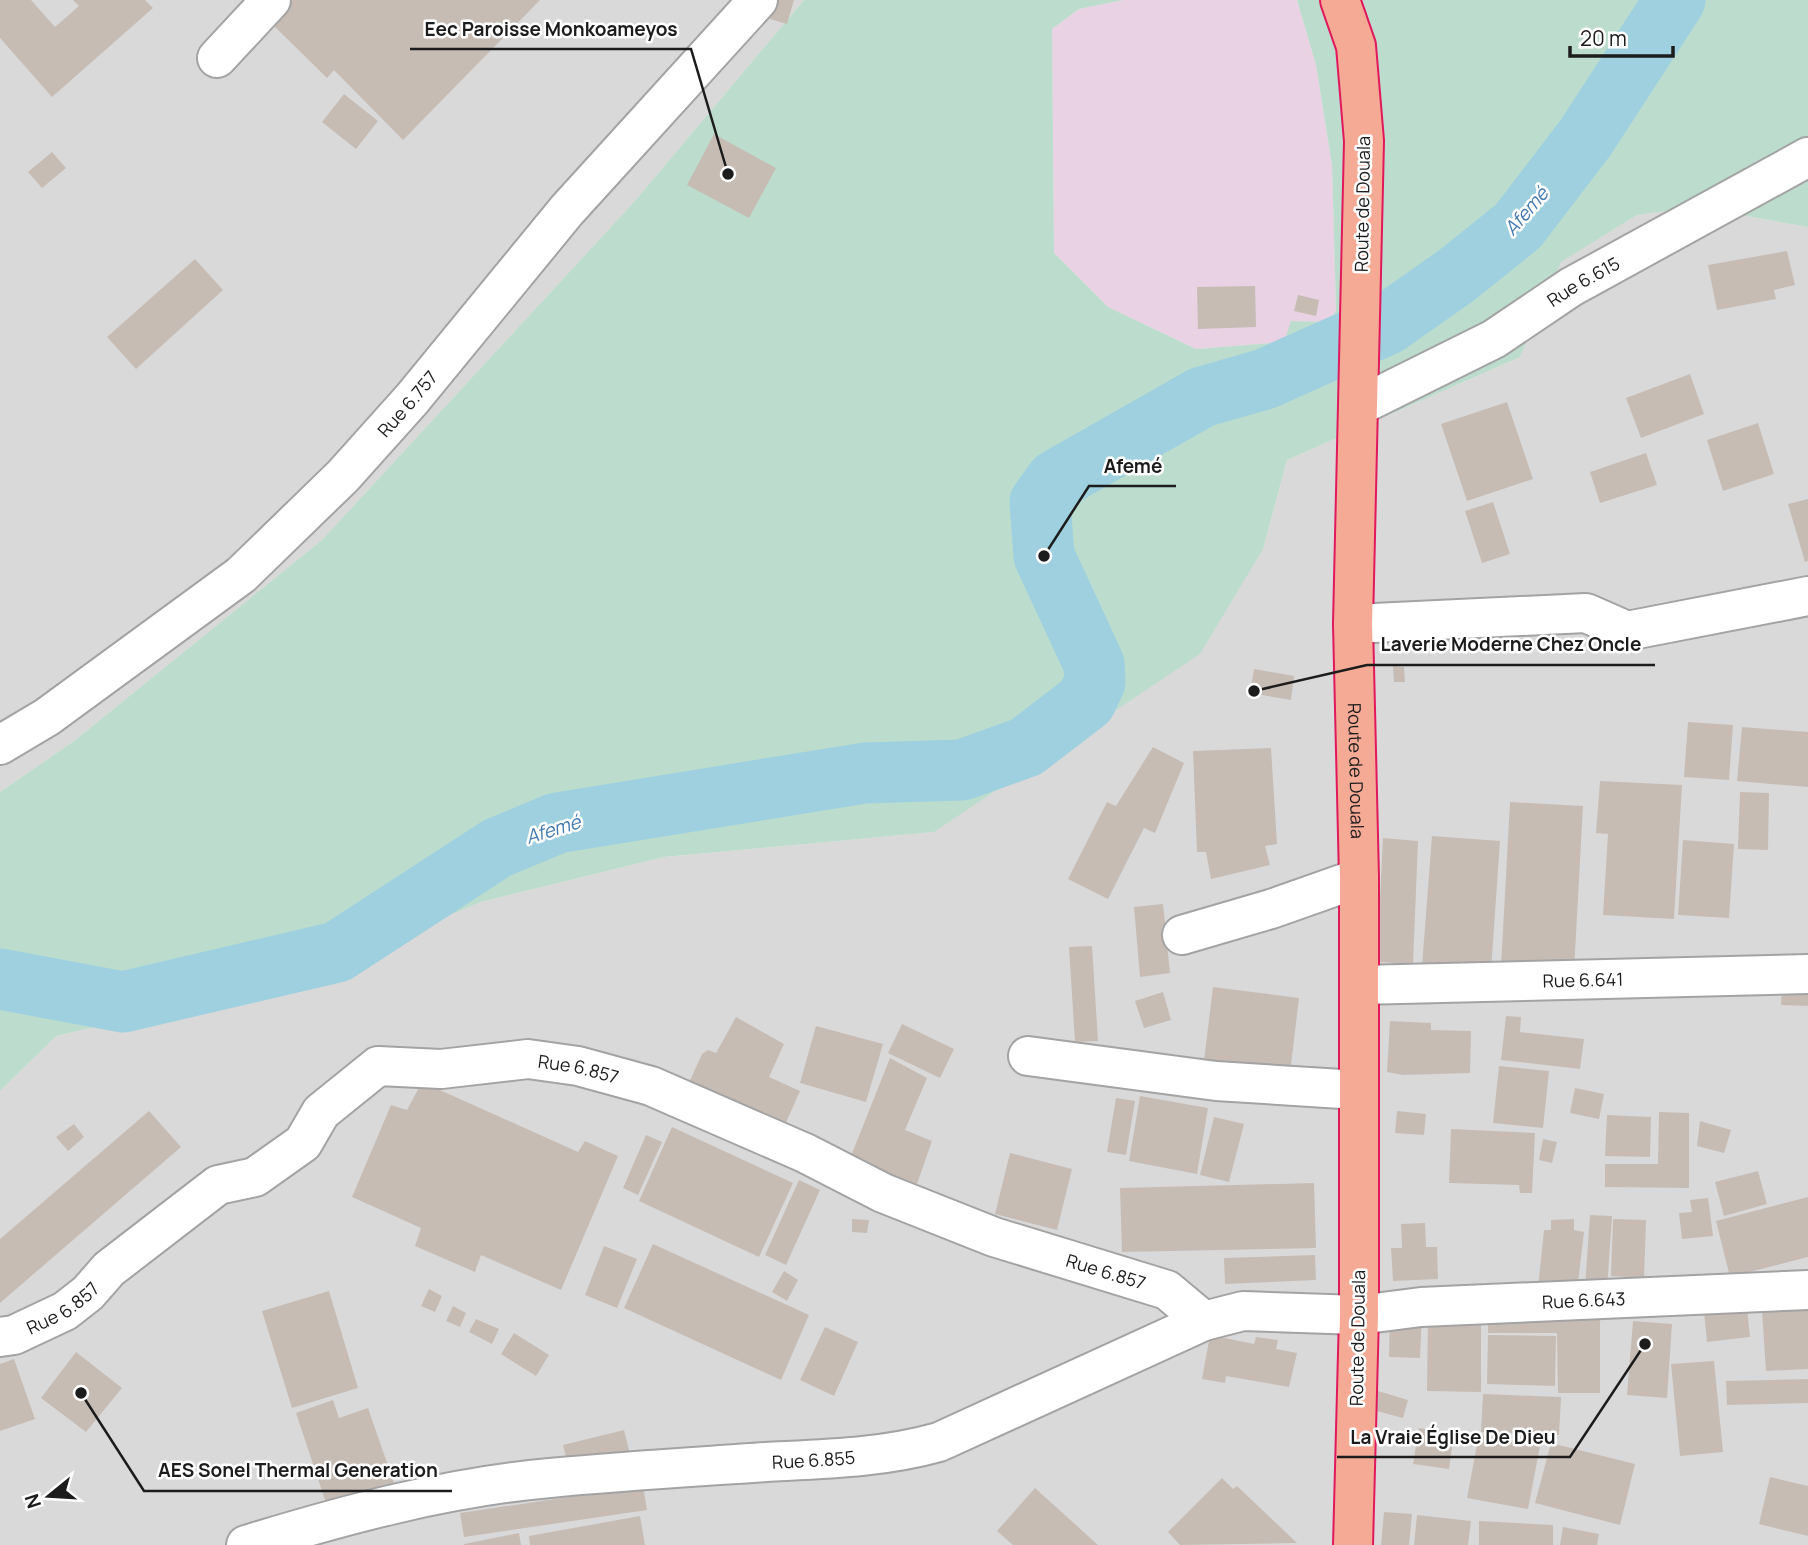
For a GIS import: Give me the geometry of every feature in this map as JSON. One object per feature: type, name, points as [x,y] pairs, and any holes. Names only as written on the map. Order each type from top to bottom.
[{"type":"highway","name":"Route de Douala","points":[[1340,0],[1356,46],[1364,141],[1353,625],[1359,878],[1359,1315],[1353,1545]]},
{"type":"street","points":[[217,58],[271,0]]},
{"type":"street","name":"Rue 6.757","points":[[0,746],[47,717],[240,575],[343,476],[412,399],[567,210],[758,0]]},
{"type":"street","name":"Rue 6.615","points":[[1359,393],[1494,338],[1571,287],[1808,157]]},
{"type":"street","points":[[1353,625],[1586,613],[1617,629],[1627,631],[1808,596]]},
{"type":"street","points":[[1182,934],[1271,909],[1359,878]]},
{"type":"street","name":"Rue 6.641","points":[[1359,985],[1808,974]]},
{"type":"street","points":[[1028,1056],[1216,1081],[1358,1090]]},
{"type":"street","name":"Rue 6.857","points":[[0,1336],[14,1335],[65,1311],[88,1293],[109,1269],[218,1185],[255,1177],[294,1150],[303,1143],[321,1111],[378,1066],[441,1069],[528,1059],[578,1066],[651,1086],[805,1153],[883,1193],[981,1232],[1167,1290],[1204,1321]]},
{"type":"street","name":"Rue 6.643","points":[[1359,1315],[1421,1307],[1808,1290]]},
{"type":"street","name":"Rue 6.855","points":[[246,1545],[302,1528],[445,1493],[547,1478],[853,1458],[905,1451],[939,1442],[1204,1321],[1243,1311],[1359,1315]]},
{"type":"shaded area","points":[[0,0],[804,0],[634,202],[322,540],[74,741],[0,792]]},
{"type":"shaded area","points":[[1123,0],[1297,0],[1316,65],[1332,165],[1336,311],[1328,322],[1292,321],[1284,342],[1196,349],[1108,307],[1054,253],[1052,29],[1079,9]]},
{"type":"shaded area","points":[[1695,207],[1808,227],[1808,1545],[0,1545],[0,1091],[56,1036],[292,981],[481,902],[664,857],[934,832],[1263,549],[1287,460],[1520,357],[1560,262],[1637,215]]},
{"type":"green space","points":[[804,0],[1123,0],[1079,9],[1052,29],[1054,253],[1108,307],[1196,349],[1284,342],[1291,321],[1328,322],[1336,311],[1332,165],[1316,65],[1297,0],[1808,0],[1808,227],[1695,207],[1637,215],[1561,262],[1520,357],[1287,460],[1263,549],[1200,654],[934,832],[664,857],[481,902],[292,981],[56,1036],[0,1091],[0,792],[74,741],[322,540],[634,202]]},
{"type":"building","points":[[0,0],[31,0],[55,27],[79,6],[73,0],[145,0],[153,8],[52,97],[0,38]]},
{"type":"building","points":[[293,0],[540,0],[403,140],[334,70],[327,78],[271,23]]},
{"type":"building","points":[[776,0],[794,0],[787,24],[770,19]]},
{"type":"building","points":[[344,94],[378,121],[356,149],[322,122]]},
{"type":"building","points":[[714,134],[776,168],[749,218],[687,185]]},
{"type":"building","points":[[52,152],[66,168],[42,188],[28,172]]},
{"type":"building","points":[[1787,251],[1795,285],[1774,290],[1776,299],[1717,310],[1708,265]]},
{"type":"building","points":[[195,259],[223,290],[136,369],[107,337]]},
{"type":"building","points":[[1255,286],[1256,327],[1198,329],[1197,287]]},
{"type":"building","points":[[1298,295],[1319,300],[1316,316],[1294,311]]},
{"type":"building","points":[[1690,374],[1704,414],[1641,438],[1626,398]]},
{"type":"building","points":[[1507,402],[1533,479],[1467,501],[1441,424]]},
{"type":"building","points":[[1758,423],[1774,474],[1723,491],[1707,440]]},
{"type":"building","points":[[1646,453],[1657,485],[1600,503],[1590,472]]},
{"type":"building","points":[[1808,499],[1808,561],[1805,562],[1788,504]]},
{"type":"building","points":[[1493,502],[1510,554],[1482,563],[1465,511]]},
{"type":"building","points":[[1393,666],[1404,667],[1405,682],[1394,682]]},
{"type":"building","points":[[1254,669],[1294,676],[1291,700],[1250,693]]},
{"type":"building","points":[[1688,722],[1733,725],[1729,780],[1684,777]]},
{"type":"building","points":[[1742,727],[1808,732],[1808,787],[1737,781]]},
{"type":"building","points":[[1153,747],[1184,763],[1155,833],[1144,828],[1108,899],[1068,879],[1107,802],[1116,806]]},
{"type":"building","points":[[1271,748],[1277,844],[1265,846],[1270,865],[1211,879],[1206,852],[1197,852],[1193,751]]},
{"type":"building","points":[[1600,781],[1682,785],[1674,919],[1603,915],[1608,834],[1596,833]]},
{"type":"building","points":[[1740,792],[1769,793],[1768,850],[1738,849]]},
{"type":"building","points":[[1510,802],[1583,806],[1574,971],[1501,967]]},
{"type":"building","points":[[1432,836],[1500,841],[1491,971],[1422,966]]},
{"type":"building","points":[[1383,838],[1418,841],[1413,964],[1377,962]]},
{"type":"building","points":[[1683,840],[1734,844],[1729,918],[1678,915]]},
{"type":"building","points":[[1163,904],[1170,973],[1140,977],[1134,907]]},
{"type":"building","points":[[1092,946],[1098,1041],[1075,1042],[1069,947]]},
{"type":"building","points":[[1782,983],[1808,984],[1808,1006],[1781,1005]]},
{"type":"building","points":[[1213,987],[1299,998],[1290,1073],[1204,1061]]},
{"type":"building","points":[[1163,992],[1171,1020],[1144,1028],[1135,1001]]},
{"type":"building","points":[[1506,1016],[1521,1017],[1520,1032],[1584,1039],[1580,1069],[1501,1060]]},
{"type":"building","points":[[736,1017],[784,1044],[769,1077],[800,1091],[784,1127],[688,1085],[702,1054],[708,1050],[716,1053]]},
{"type":"building","points":[[1390,1021],[1431,1023],[1431,1030],[1471,1031],[1470,1073],[1403,1075],[1387,1072]]},
{"type":"building","points":[[902,1024],[954,1049],[940,1078],[888,1053]]},
{"type":"building","points":[[816,1026],[883,1044],[866,1102],[800,1083]]},
{"type":"building","points":[[890,1058],[927,1078],[905,1130],[932,1141],[917,1184],[870,1168],[870,1163],[851,1156]]},
{"type":"building","points":[[1499,1066],[1549,1071],[1543,1128],[1493,1123]]},
{"type":"building","points":[[422,1082],[578,1152],[585,1141],[618,1156],[561,1290],[481,1255],[475,1272],[415,1246],[421,1228],[352,1197],[391,1105],[407,1110]]},
{"type":"building","points":[[1575,1088],[1604,1094],[1599,1119],[1570,1113]]},
{"type":"building","points":[[1140,1096],[1208,1108],[1197,1174],[1129,1161]]},
{"type":"building","points":[[1116,1098],[1135,1101],[1126,1155],[1107,1152]]},
{"type":"building","points":[[149,1111],[181,1147],[0,1303],[0,1239]]},
{"type":"building","points":[[1397,1111],[1426,1114],[1424,1135],[1395,1133]]},
{"type":"building","points":[[1659,1112],[1689,1113],[1689,1188],[1605,1187],[1605,1164],[1658,1164]]},
{"type":"building","points":[[1607,1115],[1651,1117],[1650,1157],[1605,1156]]},
{"type":"building","points":[[1214,1117],[1244,1124],[1229,1182],[1200,1175]]},
{"type":"building","points":[[1700,1121],[1731,1130],[1724,1153],[1697,1146]]},
{"type":"building","points":[[74,1124],[84,1137],[68,1151],[56,1137]]},
{"type":"building","points":[[672,1127],[793,1183],[759,1257],[639,1201]]},
{"type":"building","points":[[1451,1129],[1535,1133],[1532,1193],[1520,1193],[1519,1185],[1449,1183]]},
{"type":"building","points":[[646,1135],[662,1142],[638,1195],[623,1188]]},
{"type":"building","points":[[1543,1139],[1557,1142],[1552,1163],[1539,1160]]},
{"type":"building","points":[[1010,1153],[1072,1169],[1057,1230],[995,1214]]},
{"type":"building","points":[[1758,1171],[1767,1204],[1724,1216],[1715,1182]]},
{"type":"building","points":[[799,1180],[820,1190],[786,1265],[765,1255]]},
{"type":"building","points":[[1314,1183],[1316,1248],[1122,1252],[1120,1188]]},
{"type":"building","points":[[1808,1197],[1808,1257],[1730,1277],[1716,1221]]},
{"type":"building","points":[[1708,1198],[1713,1236],[1682,1239],[1679,1213],[1692,1212],[1690,1200]]},
{"type":"building","points":[[1590,1215],[1612,1216],[1607,1289],[1585,1287]]},
{"type":"building","points":[[852,1219],[869,1220],[867,1233],[852,1232]]},
{"type":"building","points":[[1574,1219],[1574,1230],[1584,1232],[1577,1291],[1538,1288],[1544,1230],[1551,1230],[1551,1220]]},
{"type":"building","points":[[1613,1219],[1646,1220],[1644,1278],[1611,1276]]},
{"type":"building","points":[[1425,1223],[1426,1247],[1437,1247],[1438,1279],[1393,1281],[1391,1248],[1402,1248],[1401,1224]]},
{"type":"building","points":[[653,1244],[809,1315],[781,1380],[624,1308]]},
{"type":"building","points":[[604,1246],[637,1259],[617,1308],[585,1295]]},
{"type":"building","points":[[1315,1255],[1316,1280],[1225,1284],[1224,1258]]},
{"type":"building","points":[[784,1271],[798,1280],[787,1301],[772,1292]]},
{"type":"building","points":[[429,1289],[442,1296],[435,1312],[421,1306]]},
{"type":"building","points":[[329,1291],[358,1388],[292,1408],[262,1311]]},
{"type":"building","points":[[453,1306],[466,1313],[460,1327],[446,1321]]},
{"type":"building","points":[[1488,1307],[1600,1307],[1600,1393],[1558,1393],[1557,1333],[1488,1333]]},
{"type":"building","points":[[1747,1307],[1750,1337],[1707,1342],[1704,1312]]},
{"type":"building","points":[[1808,1308],[1808,1369],[1766,1371],[1762,1311]]},
{"type":"building","points":[[1390,1313],[1422,1314],[1420,1358],[1389,1357]]},
{"type":"building","points":[[1428,1318],[1481,1318],[1481,1392],[1427,1391]]},
{"type":"building","points":[[476,1319],[499,1329],[492,1344],[469,1332]]},
{"type":"building","points":[[1633,1321],[1672,1324],[1667,1398],[1627,1395]]},
{"type":"building","points":[[825,1327],[858,1342],[834,1396],[800,1380]]},
{"type":"building","points":[[514,1333],[549,1355],[536,1376],[501,1354]]},
{"type":"building","points":[[1210,1335],[1254,1344],[1256,1337],[1278,1340],[1276,1349],[1297,1353],[1289,1387],[1226,1376],[1225,1383],[1202,1379]]},
{"type":"building","points":[[1488,1335],[1556,1336],[1555,1386],[1487,1384]]},
{"type":"building","points":[[76,1352],[122,1388],[86,1432],[41,1398]]},
{"type":"building","points":[[14,1359],[35,1419],[0,1431],[0,1364]]},
{"type":"building","points":[[1714,1361],[1723,1452],[1680,1456],[1671,1364]]},
{"type":"building","points":[[1808,1379],[1808,1403],[1727,1405],[1726,1381]]},
{"type":"building","points":[[1378,1391],[1408,1400],[1403,1418],[1373,1410]]},
{"type":"building","points":[[1483,1394],[1561,1397],[1559,1435],[1481,1432]]},
{"type":"building","points":[[333,1400],[339,1418],[368,1408],[394,1483],[327,1506],[296,1413]]},
{"type":"building","points":[[1419,1428],[1454,1433],[1449,1469],[1413,1464]]},
{"type":"building","points":[[624,1430],[631,1458],[570,1473],[563,1445]]},
{"type":"building","points":[[1479,1434],[1540,1446],[1528,1509],[1467,1498]]},
{"type":"building","points":[[1551,1443],[1635,1464],[1620,1525],[1535,1503]]},
{"type":"building","points":[[1770,1477],[1808,1486],[1808,1536],[1759,1524]]},
{"type":"building","points":[[1222,1478],[1233,1489],[1237,1486],[1297,1543],[1180,1545],[1168,1532]]},
{"type":"building","points":[[643,1486],[647,1510],[464,1537],[460,1513]]},
{"type":"building","points":[[1035,1488],[1098,1545],[1013,1545],[997,1531]]},
{"type":"building","points":[[1384,1512],[1412,1514],[1409,1545],[1381,1545]]},
{"type":"building","points":[[1417,1515],[1471,1521],[1468,1545],[1414,1545]]},
{"type":"building","points":[[640,1516],[645,1545],[530,1545],[529,1536]]},
{"type":"building","points":[[1479,1521],[1553,1525],[1553,1545],[1479,1545]]},
{"type":"building","points":[[1563,1527],[1599,1534],[1597,1545],[1560,1545]]},
{"type":"building","points":[[519,1533],[521,1545],[464,1545],[464,1544]]},
{"type":"waterway","name":"Afemé","points":[[0,979],[123,1002],[337,952],[497,848],[557,823],[865,773],[962,770],[1026,747],[1086,701],[1095,682],[1094,664],[1044,556],[1040,502],[1056,480],[1202,397],[1265,379],[1386,325],[1457,275],[1518,226],[1586,137],[1675,0]]},
{"type":"place","name":"Eec Paroisse Monkoameyos","points":[[728,174]]},
{"type":"place","name":"Afemé","points":[[1044,556]]},
{"type":"place","name":"Laverie Moderne Chez Oncle","points":[[1254,691]]},
{"type":"place","name":"La Vraie Église De Dieu","points":[[1645,1344]]},
{"type":"place","name":"AES Sonel Thermal Generation","points":[[81,1393]]}]
